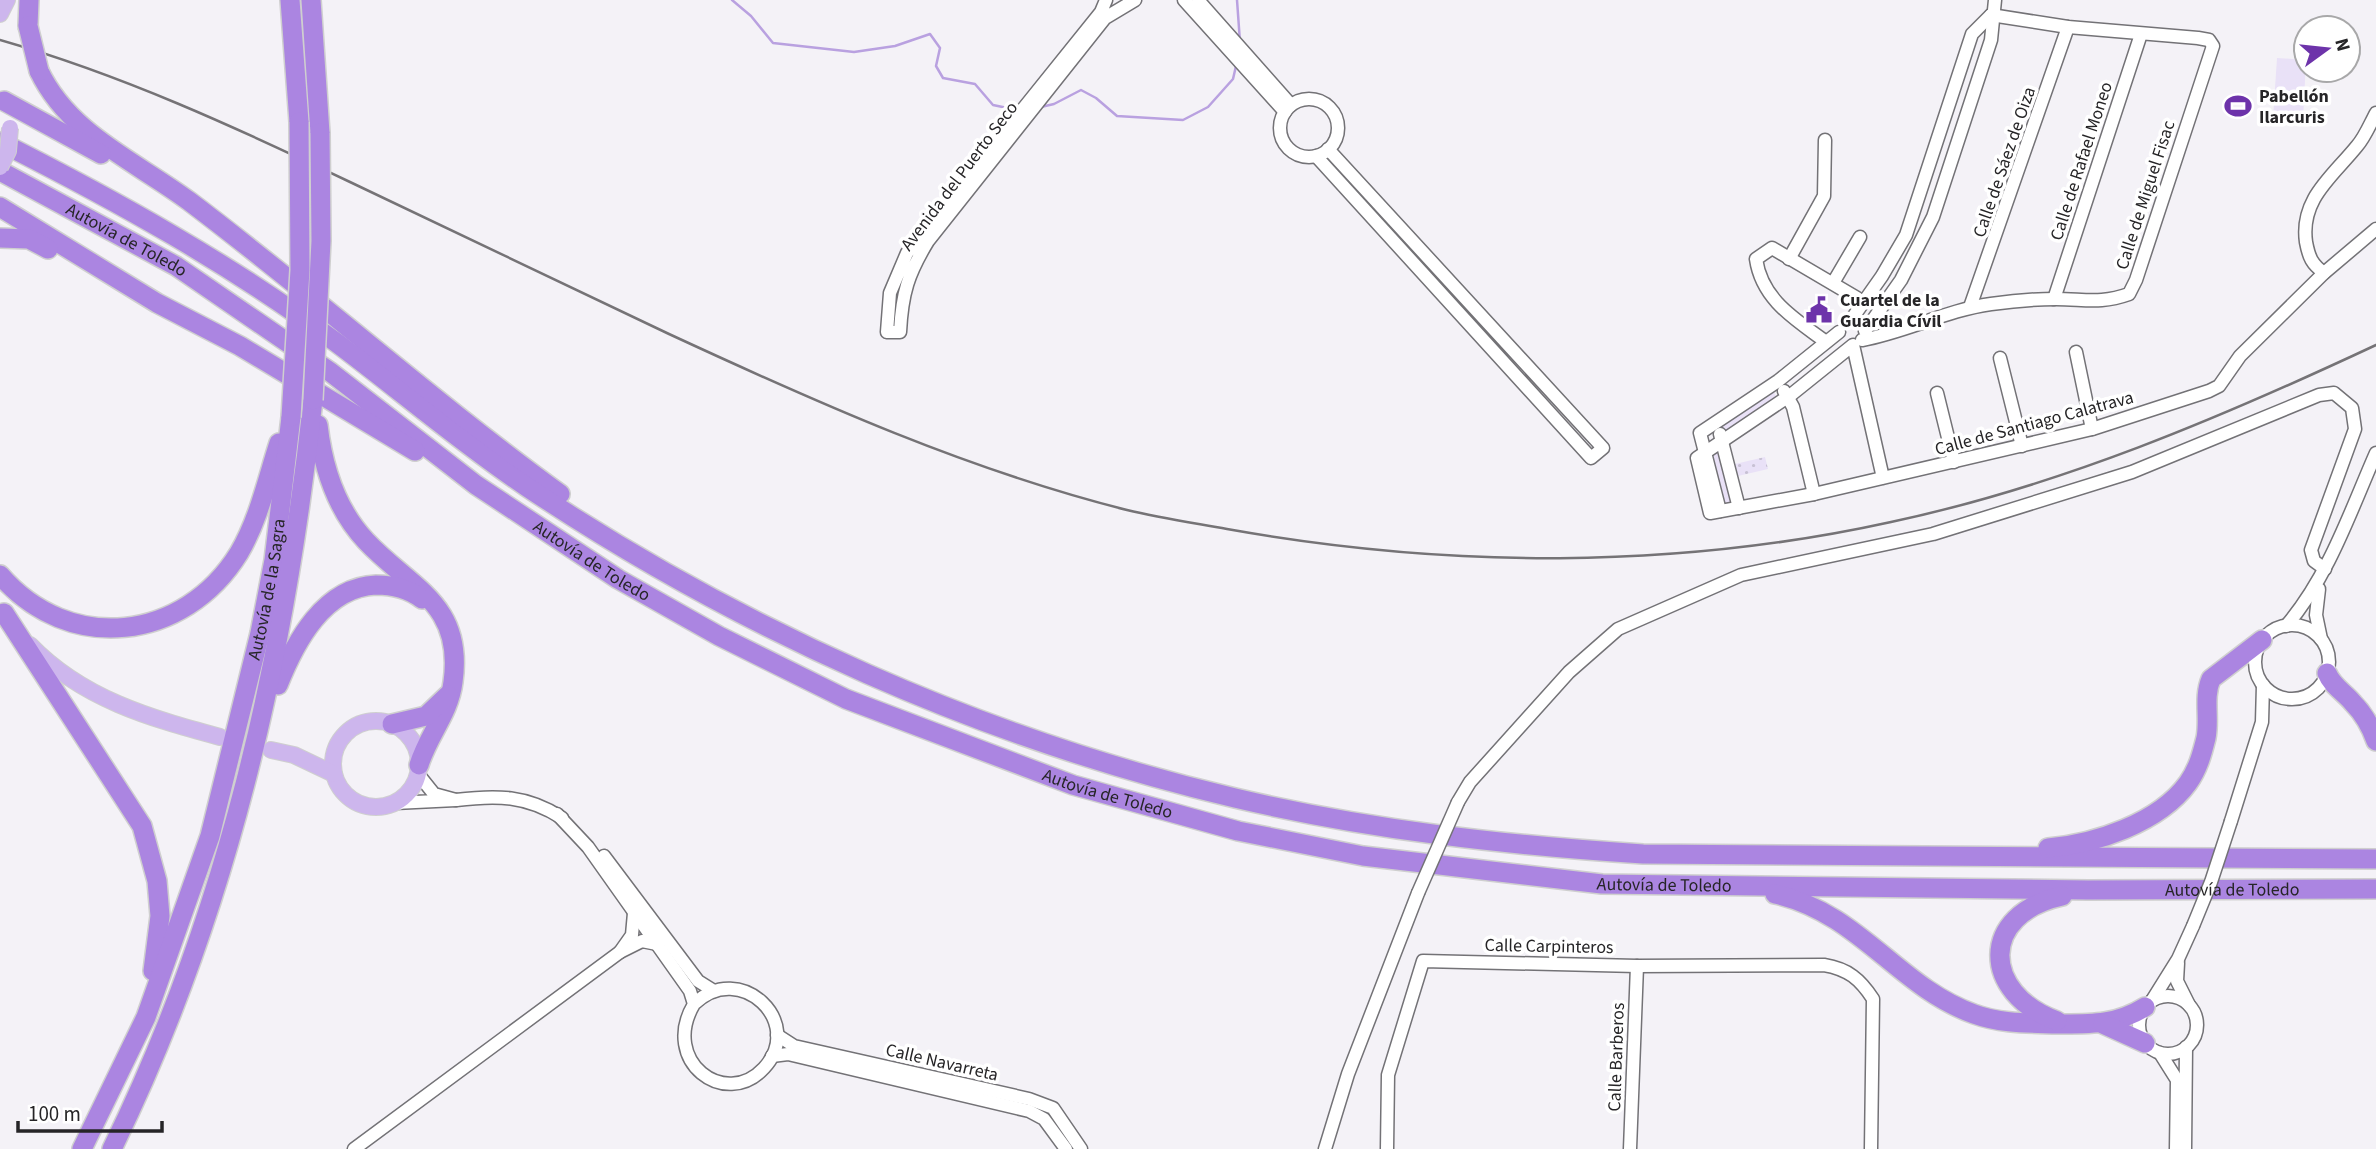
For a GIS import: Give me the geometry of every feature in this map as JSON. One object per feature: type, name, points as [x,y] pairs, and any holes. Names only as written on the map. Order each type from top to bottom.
[{"type":"highway","points":[[29,0],[28,26],[39,71],[59,106],[74,121],[219,225],[518,464],[605,527],[622,546]]},
{"type":"highway","name":"Autovía de la Sagra","points":[[82,1149],[146,1017],[210,836],[234,747],[274,560],[291,417],[300,270],[299,122],[290,0]]},
{"type":"highway","points":[[311,0],[320,133],[321,242],[313,400],[315,427],[330,479],[353,525],[366,541],[421,588],[443,617],[453,646],[453,688],[444,716],[427,743],[419,769]]},
{"type":"highway","points":[[2,98],[145,179],[219,225]]},
{"type":"highway","name":"Autovía de Toledo","points":[[5,135],[79,182],[206,254],[337,343],[525,486],[622,546],[754,620],[910,692],[1085,755],[1234,798],[1360,824],[1547,848],[1643,854],[2376,859]]},
{"type":"highway","name":"Autovía de Toledo","points":[[0,169],[187,273],[329,371],[476,485],[618,579],[719,636],[846,699],[1073,786],[1238,831],[1363,856],[1602,884],[1761,888],[1880,886],[2088,890],[2376,889]]},
{"type":"highway","points":[[0,206],[158,303],[240,346],[462,481],[476,485]]},
{"type":"highway","points":[[0,238],[29,239],[127,292],[158,303]]},
{"type":"highway","points":[[0,575],[32,605],[53,617],[80,625],[106,629],[131,627],[178,612],[221,577],[239,552],[255,519],[278,445],[291,417]]},
{"type":"highway","name":"Autovía de la Sagra","points":[[112,1149],[190,960],[241,801],[286,607],[315,427]]},
{"type":"highway","points":[[264,710],[300,640],[320,612],[349,591],[366,586],[401,588],[418,596],[443,617]]},
{"type":"highway","points":[[2,611],[126,799],[142,827],[157,881],[160,916],[153,973],[109,1082],[108,1097]]},
{"type":"highway","points":[[2000,858],[2010,852],[2066,846],[2097,838],[2146,818],[2169,802],[2187,785],[2199,764],[2207,733],[2207,688],[2211,679],[2262,640]]},
{"type":"highway","points":[[2328,673],[2333,684],[2365,718],[2376,741]]},
{"type":"highway","points":[[392,724],[426,716],[453,688]]},
{"type":"highway","points":[[1761,888],[1817,907],[1844,922],[1934,994],[1972,1014],[2013,1023],[2103,1024],[2121,1020],[2149,1003]]},
{"type":"highway","points":[[2064,1024],[2031,1009],[2012,991],[2003,971],[2001,948],[2010,924],[2032,904],[2088,890]]},
{"type":"highway","points":[[2103,1024],[2153,1048]]},
{"type":"main road","points":[[0,14],[7,0]]},
{"type":"main road","points":[[0,169],[8,151],[2,98]]},
{"type":"main road","points":[[2,611],[47,661],[98,696],[150,718],[220,737]]},
{"type":"main road","points":[[367,722],[392,724],[412,740],[419,769],[413,786],[395,803],[383,807],[358,803],[339,786],[334,775],[333,764],[338,743],[345,733],[367,722]]},
{"type":"main road","points":[[294,755],[324,750],[338,743]]},
{"type":"main road","points":[[271,750],[294,755],[334,775]]},
{"type":"street","name":"Avenida del Puerto Seco","points":[[1106,0],[1101,12],[907,253],[890,293],[887,332],[900,332],[902,295],[911,269],[928,241],[1105,18],[1135,0]]},
{"type":"street","points":[[1184,0],[1238,53],[1288,108]]},
{"type":"street","points":[[1198,0],[1238,53]]},
{"type":"street","points":[[1701,454],[1788,396],[1860,339],[1901,279],[1933,217],[1991,40],[1991,15],[1995,0]]},
{"type":"street","points":[[1991,15],[2068,27],[2141,34]]},
{"type":"street","points":[[1701,454],[1700,433],[1778,381],[1839,332],[1843,324],[1851,320],[1882,276],[1906,235],[1972,34],[1991,15]]},
{"type":"street","name":"Calle de Sáez de Oiza","points":[[1970,307],[2068,27]]},
{"type":"street","name":"Calle de Miguel Fisac","points":[[1860,339],[1886,335],[1970,307],[2054,299],[2106,302],[2129,294],[2213,46],[2208,40],[2198,38],[2141,34]]},
{"type":"street","name":"Calle de Rafael Moneo","points":[[2054,299],[2141,34]]},
{"type":"street","points":[[1310,99],[1327,106],[1337,123],[1337,132],[1328,149],[1316,156],[1303,156],[1287,147],[1280,130],[1288,108],[1310,99]]},
{"type":"street","points":[[2325,273],[2312,264],[2308,255],[2306,211],[2322,185],[2358,145],[2371,135],[2376,113]]},
{"type":"street","points":[[1790,259],[1824,196],[1825,140]]},
{"type":"street","points":[[1316,156],[1591,458],[1603,448],[1328,149]]},
{"type":"street","name":"Calle de Santiago Calatrava","points":[[1701,454],[1720,510],[1814,494],[2092,429],[2219,386],[2240,356],[2325,273],[2376,229]]},
{"type":"street","points":[[1833,284],[1860,237]]},
{"type":"street","points":[[1826,342],[1787,314],[1764,289],[1756,259],[1772,248],[1857,298]]},
{"type":"street","points":[[1851,320],[1859,322],[1883,478]]},
{"type":"street","points":[[1839,332],[1844,342],[1860,339]]},
{"type":"street","points":[[2076,352],[2092,429]]},
{"type":"street","points":[[2000,358],[2022,446]]},
{"type":"street","points":[[1778,381],[1788,396],[1814,494]]},
{"type":"street","points":[[1937,393],[1954,462]]},
{"type":"street","points":[[1325,1149],[1349,1074],[1418,893],[1458,802],[1470,782],[1569,672],[1618,629],[1741,575],[1933,534],[2132,472],[2319,395],[2334,393],[2352,408],[2355,429],[2311,550],[2314,561],[2324,572]]},
{"type":"street","points":[[1713,424],[1723,439],[1739,508]]},
{"type":"street","points":[[2176,1149],[2177,1080],[2139,1025],[2149,1003],[2178,959],[2193,926],[2258,737],[2264,710],[2263,685],[2257,673],[2255,659],[2262,640],[2286,625],[2308,600],[2324,572],[2376,453]]},
{"type":"street","points":[[2263,685],[2277,696],[2290,699],[2304,697],[2316,691],[2328,673],[2329,659],[2321,639],[2316,603],[2324,572]]},
{"type":"street","points":[[2286,625],[2305,628],[2321,639]]},
{"type":"street","points":[[2258,737],[2277,707],[2290,699]]},
{"type":"street","points":[[419,769],[434,794],[456,800]]},
{"type":"street","points":[[395,803],[509,796],[541,805],[558,814],[591,840],[698,981],[713,991]]},
{"type":"street","points":[[558,814],[588,847],[685,982],[694,1004]]},
{"type":"street","points":[[620,952],[632,935],[634,913]]},
{"type":"street","points":[[354,1149],[620,952],[642,941],[657,944]]},
{"type":"street","points":[[2153,1048],[2169,1054],[2186,1047],[2193,1040],[2197,1023],[2178,981],[2178,959]]},
{"type":"street","name":"Calle Carpinteros","points":[[1387,1149],[1388,1075],[1423,961],[1637,966],[1824,965],[1844,968],[1862,982],[1873,999],[1875,1014],[1871,1149]]},
{"type":"street","name":"Calle Barberos","points":[[1630,1149],[1637,966]]},
{"type":"street","points":[[729,988],[745,990],[759,998],[770,1010],[777,1035],[772,1056],[763,1069],[750,1079],[727,1082],[704,1075],[692,1064],[684,1042],[686,1018],[694,1004],[713,991],[729,988]]},
{"type":"street","points":[[2149,1003],[2171,996],[2189,1005]]},
{"type":"street","name":"Calle Navarreta","points":[[777,1035],[794,1046],[1029,1099],[1053,1108],[1081,1149]]},
{"type":"street","points":[[2185,1149],[2186,1047]]},
{"type":"street","name":"Calle Navarreta","points":[[772,1056],[788,1054],[1029,1111],[1045,1119],[1066,1149]]},
{"type":"shaded area","points":[[2277,58],[2292,59],[2292,84],[2305,84],[2303,120],[2273,118]]},
{"type":"shaded area","points":[[1773,390],[1776,397],[1727,431],[1723,429],[1722,424]]},
{"type":"shaded area","points":[[1718,447],[1732,500],[1727,504],[1712,450]]},
{"type":"shaded area","points":[[1765,457],[1768,469],[1738,476],[1735,464]]},
{"type":"waterway","points":[[732,0],[751,16],[773,43],[854,52],[895,46],[930,34],[940,48],[936,66],[943,78],[975,84],[993,105],[1017,110]]},
{"type":"waterway","points":[[1237,0],[1240,42]]},
{"type":"waterway","points":[[1041,107],[1054,104],[1081,90],[1096,98],[1117,116],[1183,120],[1208,107],[1233,79],[1236,66]]},
{"type":"railway","points":[[0,40],[90,69],[221,122],[725,360],[894,433],[1009,475],[1127,510],[1309,542],[1476,557],[1559,558],[1643,556],[1809,538],[1954,507],[2078,469],[2199,424],[2376,345]]},
{"type":"place","name":"Pabellón Ilarcuris","points":[[2238,106]]},
{"type":"place","name":"Cuartel de la Guardia Cívil","points":[[1819,310]]}]
